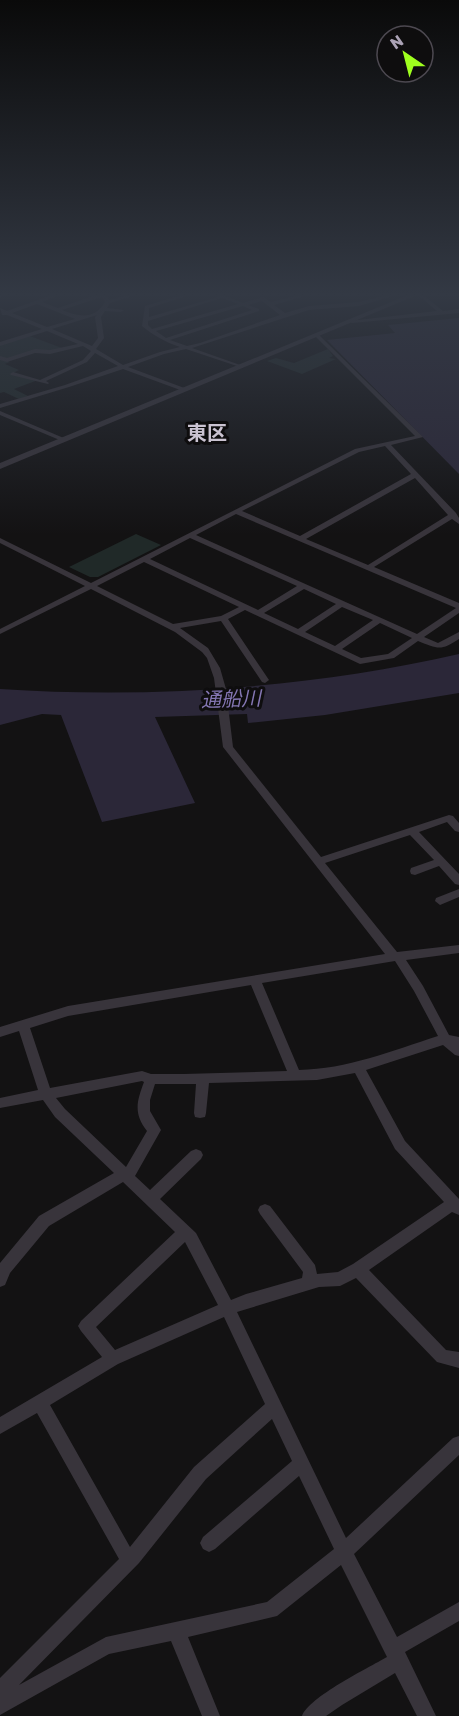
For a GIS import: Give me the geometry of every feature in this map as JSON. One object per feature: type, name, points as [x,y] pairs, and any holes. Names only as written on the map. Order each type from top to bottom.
[{"type":"street","points":[[17,375],[42,381],[51,391]]},
{"type":"street","points":[[42,381],[55,375]]},
{"type":"street","points":[[0,406],[96,375]]},
{"type":"street","points":[[145,375],[185,390]]},
{"type":"street","points":[[0,466],[220,375]]},
{"type":"street","points":[[0,632],[357,450],[420,437],[357,375]]},
{"type":"street","points":[[0,413],[64,440]]},
{"type":"street","points":[[368,568],[456,519],[387,444]]},
{"type":"street","points":[[300,539],[416,475]]},
{"type":"street","points":[[237,512],[459,608]]},
{"type":"street","points":[[189,536],[437,646],[444,645],[459,635]]},
{"type":"street","points":[[0,540],[91,585],[169,627],[204,649],[215,667],[221,684],[223,721],[228,747],[310,852],[320,861],[396,956],[420,990],[445,1039],[459,1051]]},
{"type":"street","points":[[144,559],[360,661],[391,656],[459,608]]},
{"type":"street","points":[[258,613],[302,586]]},
{"type":"street","points":[[298,632],[341,604]]},
{"type":"street","points":[[169,627],[223,618],[245,607]]},
{"type":"street","points":[[223,618],[265,680]]},
{"type":"street","points":[[336,649],[379,620]]},
{"type":"street","points":[[320,861],[449,818],[459,828]]},
{"type":"street","points":[[412,830],[459,881]]},
{"type":"street","points":[[415,871],[441,861]]},
{"type":"street","points":[[440,901],[459,893]]},
{"type":"street","points":[[0,1032],[68,1011],[396,956],[459,949]]},
{"type":"street","points":[[255,980],[295,1076]]},
{"type":"street","points":[[22,1025],[45,1093],[60,1113],[191,1238],[228,1309],[344,1552],[427,1716]]},
{"type":"street","points":[[0,1103],[142,1076],[151,1079],[203,1079],[317,1075],[357,1067],[445,1039],[459,1042]]},
{"type":"street","points":[[0,1425],[113,1359],[246,1301],[309,1283],[340,1279],[455,1207],[400,1145],[357,1067]]},
{"type":"street","points":[[1,1276],[44,1221],[125,1175],[154,1130],[144,1119],[141,1106],[151,1079]]},
{"type":"street","points":[[200,1113],[203,1079]]},
{"type":"street","points":[[151,1198],[196,1155]]},
{"type":"street","points":[[265,1210],[310,1270],[309,1283]]},
{"type":"street","points":[[113,1359],[86,1326],[185,1232]]},
{"type":"street","points":[[358,1269],[442,1357],[459,1360]]},
{"type":"street","points":[[40,1402],[129,1561]]},
{"type":"street","points":[[0,1691],[129,1561],[200,1473],[274,1407]]},
{"type":"street","points":[[0,1706],[106,1646],[271,1610],[344,1552],[459,1444]]},
{"type":"street","points":[[209,1544],[301,1464]]},
{"type":"street","points":[[311,1716],[459,1611]]},
{"type":"street","points":[[176,1631],[211,1716]]},
{"type":"shaded area","points":[[0,375],[16,375],[38,380],[14,389],[28,396],[19,399],[4,392],[0,393]]},
{"type":"shaded area","points":[[136,534],[161,545],[98,577],[90,577],[69,567]]},
{"type":"water","points":[[362,375],[459,375],[459,474]]},
{"type":"water","name":"通船川","points":[[459,654],[459,693],[325,715],[248,723],[247,714],[155,717],[195,803],[102,822],[61,715],[42,714],[0,725],[0,689],[115,693],[231,688],[346,675]]},
{"type":"district","name":"東区","points":[[207,433]]}]
